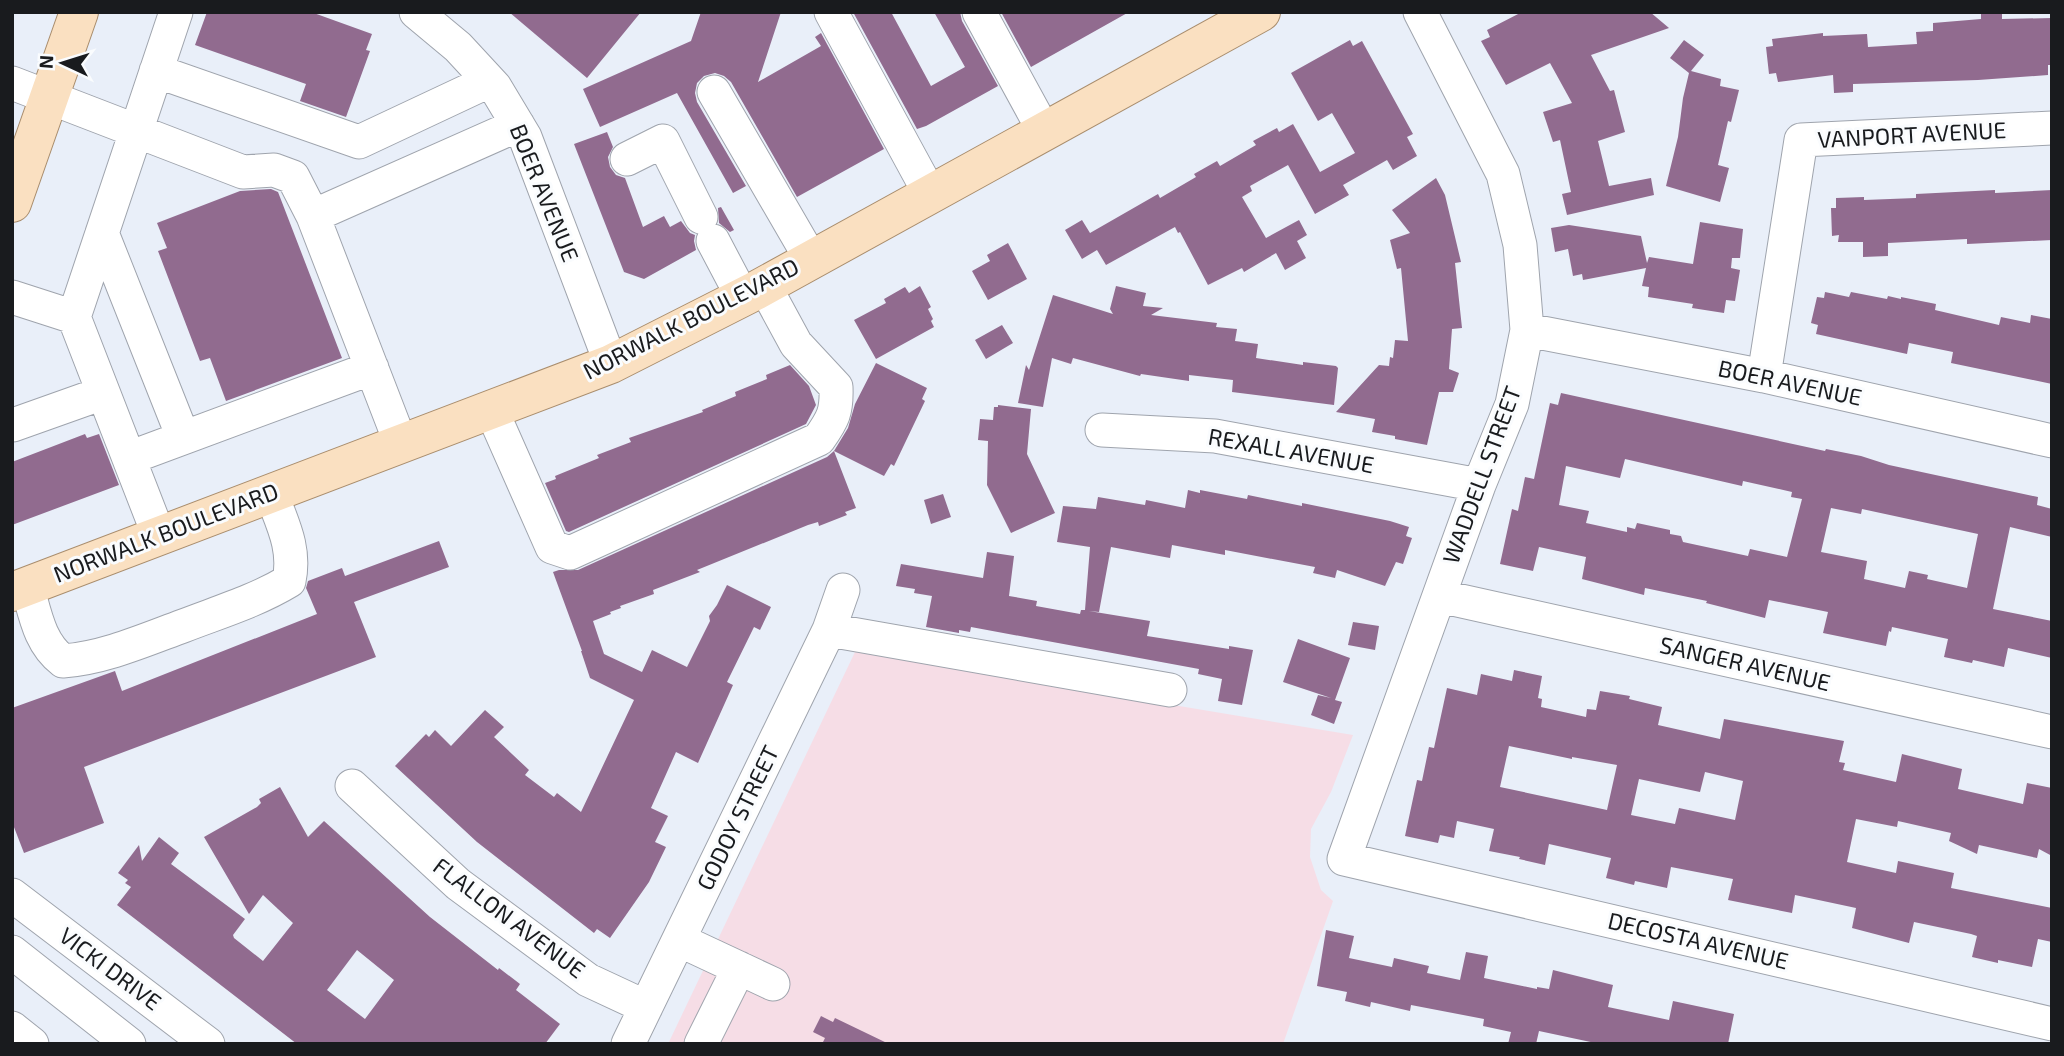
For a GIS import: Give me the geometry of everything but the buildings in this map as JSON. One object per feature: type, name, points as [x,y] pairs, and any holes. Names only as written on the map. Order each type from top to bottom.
[{"type":"main road","points":[[12,203],[79,12]]},
{"type":"main road","name":"NORWALK BOULEVARD","points":[[17,587],[159,536],[611,364],[811,259],[1261,12]]},
{"type":"street","points":[[159,536],[74,317],[176,12]]},
{"type":"street","points":[[831,12],[930,194]]},
{"type":"street","points":[[979,12],[1044,131]]},
{"type":"street","name":"WADDELL STREET","points":[[1344,859],[1438,596],[1512,404],[1527,330],[1520,245],[1503,174],[1420,12]]},
{"type":"street","name":"BOER AVENUE","points":[[431,17],[489,81],[526,138],[611,364]]},
{"type":"street","points":[[156,71],[359,142],[489,81]]},
{"type":"street","points":[[12,83],[243,172],[274,170],[293,177],[313,216],[401,444]]},
{"type":"street","points":[[714,92],[811,259]]},
{"type":"street","points":[[313,216],[518,125]]},
{"type":"street","name":"VANPORT AVENUE","points":[[1764,376],[1801,140],[2052,128]]},
{"type":"street","points":[[491,410],[552,547],[570,553],[819,439],[831,423],[837,408],[836,387],[796,344],[707,229],[663,141],[627,159]]},
{"type":"street","points":[[102,233],[183,438]]},
{"type":"street","points":[[12,298],[74,317]]},
{"type":"street","name":"BOER AVENUE","points":[[1527,330],[1764,376],[2052,441]]},
{"type":"street","points":[[129,457],[372,368]]},
{"type":"street","points":[[13,425],[103,393]]},
{"type":"street","name":"REXALL AVENUE","points":[[1102,430],[1215,436],[1479,485]]},
{"type":"street","points":[[17,587],[42,637],[52,653],[63,661],[82,660],[139,642],[237,606],[268,594],[289,581],[292,563],[290,544],[271,493]]},
{"type":"street","name":"GODOY STREET","points":[[628,1044],[829,630],[843,590]]},
{"type":"street","name":"SANGER AVENUE","points":[[1438,596],[2052,732]]},
{"type":"street","points":[[829,630],[1170,690]]},
{"type":"street","name":"FLALLON AVENUE","points":[[352,786],[458,884],[588,979],[646,1007]]},
{"type":"street","name":"DECOSTA AVENUE","points":[[1344,859],[2052,1024]]},
{"type":"street","name":"VICKI DRIVE","points":[[12,895],[208,1044]]},
{"type":"street","points":[[679,940],[773,984]]},
{"type":"street","points":[[12,952],[111,1039],[142,993]]},
{"type":"street","points":[[701,1044],[739,968]]},
{"type":"street","points":[[12,1028],[32,1044]]},
{"type":"shaded area","points":[[855,652],[1353,735],[1331,792],[1311,829],[1310,857],[1321,890],[1333,901],[1283,1044],[668,1044]]}]
